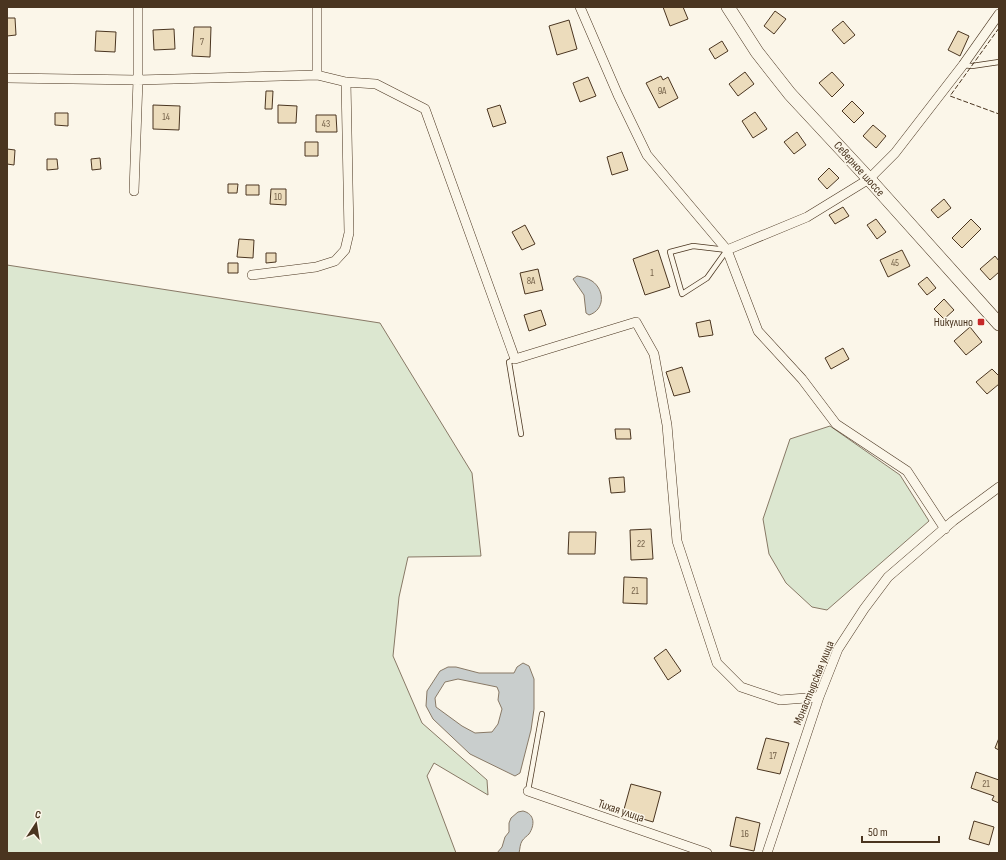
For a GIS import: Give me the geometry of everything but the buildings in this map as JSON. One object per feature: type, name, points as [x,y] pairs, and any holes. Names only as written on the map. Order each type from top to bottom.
[{"type":"main road","name":"Северное шоссе","points":[[728,7],[757,52],[790,94],[869,179],[999,324]]},
{"type":"street","points":[[134,191],[138,80],[138,7]]},
{"type":"street","points":[[317,7],[317,75]]},
{"type":"street","points":[[580,7],[618,95],[647,155],[727,250],[758,331],[802,379],[836,424],[907,471],[945,529]]},
{"type":"street","points":[[727,250],[807,217],[869,179],[895,153],[963,65],[999,14]]},
{"type":"street","points":[[7,78],[138,80],[317,75],[346,82],[376,84],[425,109],[515,360],[636,322],[654,354],[667,425],[677,540],[717,663],[741,687],[780,700],[819,696]]},
{"type":"street","points":[[252,275],[316,268],[335,260],[345,250],[349,233],[346,82]]},
{"type":"street","name":"Монастырская улица","points":[[768,853],[819,696],[838,649],[864,609],[888,577],[945,529],[999,487]]},
{"type":"street","name":"Тихая улица","points":[[528,792],[707,853]]},
{"type":"lane","points":[[963,65],[972,66],[999,62]]},
{"type":"lane","points":[[693,246],[727,250],[707,278],[682,294],[670,252],[693,246]]},
{"type":"lane","points":[[515,360],[508,362],[521,434]]},
{"type":"lane","points":[[528,792],[542,714]]},
{"type":"green space","points":[[7,265],[380,323],[472,473],[481,556],[408,557],[399,597],[393,656],[422,723],[487,780],[488,795],[434,763],[427,776],[456,853],[7,853]]},
{"type":"green space","points":[[830,426],[900,475],[929,521],[827,610],[812,607],[786,583],[769,554],[763,519],[790,439]]},
{"type":"shaded area","points":[[577,276],[592,281],[599,289],[601,294],[598,309],[589,315],[586,313],[584,295],[573,279]]},
{"type":"shaded area","points":[[523,663],[529,666],[534,679],[534,709],[531,730],[520,773],[515,776],[470,754],[433,719],[426,706],[427,691],[440,671],[448,667],[456,667],[479,673],[514,673],[517,667]],"holes":[[[458,679],[497,687],[499,692],[498,700],[502,709],[498,724],[492,732],[475,733],[462,726],[436,707],[435,698],[445,682]]]},
{"type":"shaded area","points":[[518,812],[527,812],[532,817],[533,824],[529,834],[521,842],[519,853],[497,853],[502,847],[505,837],[509,832],[509,823],[511,818]]},
{"type":"fence","points":[[999,28],[950,96],[999,114]]},
{"type":"place","name":"Никулино","points":[[981,322]]}]
